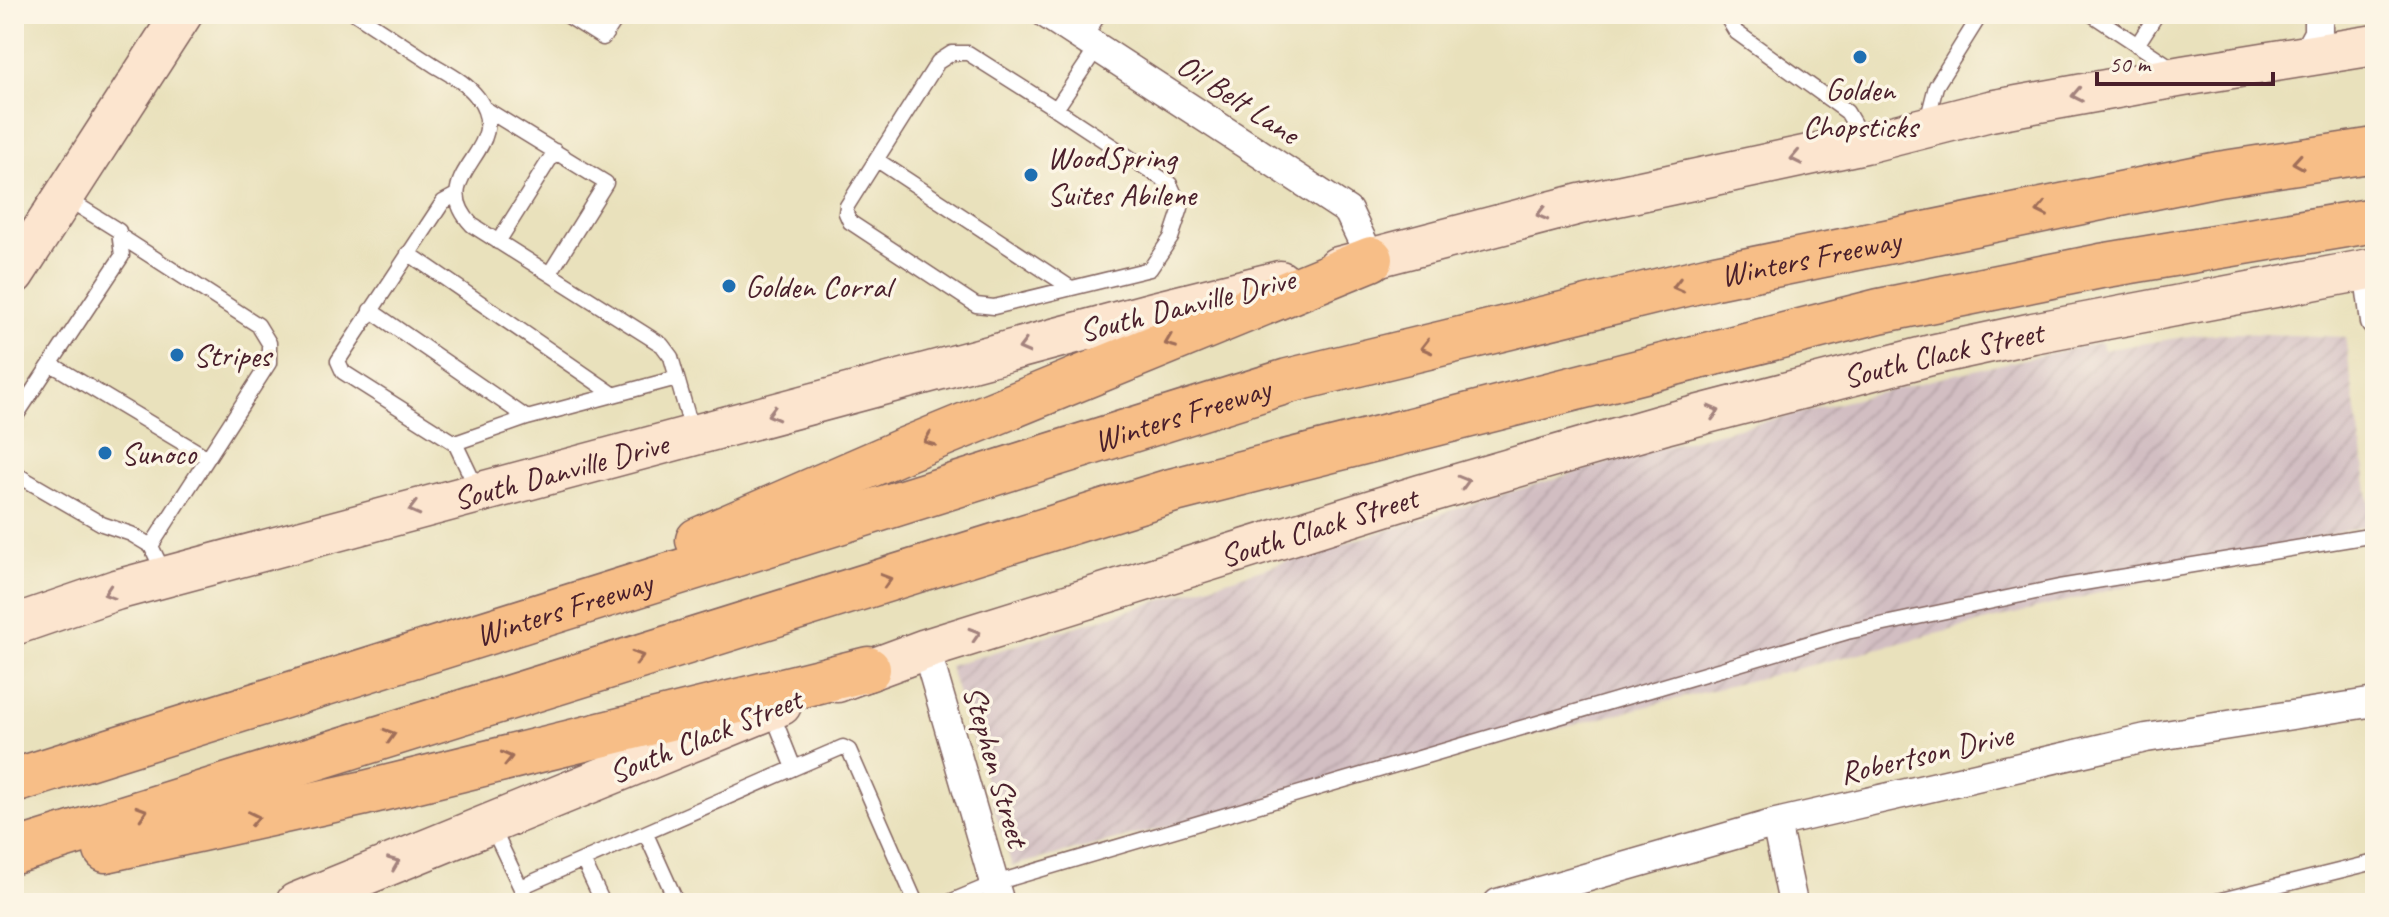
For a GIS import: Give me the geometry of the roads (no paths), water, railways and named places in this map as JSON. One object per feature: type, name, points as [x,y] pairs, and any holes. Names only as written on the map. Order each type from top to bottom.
[{"type":"highway","name":"Winters Freeway","points":[[14,781],[1288,381],[1715,277],[2218,174],[2375,150]]},
{"type":"highway","points":[[14,852],[1171,491],[1879,311],[2101,266],[2375,220]]},
{"type":"highway","points":[[498,629],[907,449],[1371,259]]},
{"type":"highway","points":[[14,871],[365,793],[868,669]]},
{"type":"main road","points":[[14,274],[182,14]]},
{"type":"main road","name":"South Danville Drive","points":[[15,625],[116,590],[159,561],[478,492],[1154,312],[1580,204],[1865,143],[1990,111],[2375,45]]},
{"type":"main road","name":"South Clack Street","points":[[323,898],[491,823],[868,669],[1420,495],[1665,424],[1931,355],[2371,269]]},
{"type":"street","name":"Oil Belt Lane","points":[[1046,14],[1348,211],[1371,259]]},
{"type":"street","points":[[2305,57],[2318,33],[2318,14]]},
{"type":"street","points":[[2371,269],[2375,322]]},
{"type":"street","name":"Stephen Street","points":[[926,649],[998,893]]},
{"type":"street","name":"Robertson Drive","points":[[1498,903],[1776,823],[2146,738],[2375,702]]},
{"type":"street","points":[[1776,823],[1793,903]]},
{"type":"lane","points":[[356,14],[467,86],[484,108],[606,183],[550,273]]},
{"type":"lane","points":[[565,14],[603,38],[619,14]]},
{"type":"lane","points":[[1056,109],[1090,43],[1099,14]]},
{"type":"lane","points":[[1725,14],[1736,32],[1847,112],[1865,143]]},
{"type":"lane","points":[[1925,129],[1936,86],[1981,14]]},
{"type":"lane","points":[[2091,14],[2183,76]]},
{"type":"lane","points":[[2137,45],[2157,14]]},
{"type":"lane","points":[[952,53],[968,53],[1056,109],[1170,184],[1181,208],[1171,238],[1150,269],[994,307],[976,305],[850,222],[847,206],[938,62],[952,53]]},
{"type":"lane","points":[[484,108],[488,132],[457,185],[456,195],[463,216],[498,242],[662,345],[671,357],[693,435]]},
{"type":"lane","points":[[498,242],[555,151]]},
{"type":"lane","points":[[877,160],[1071,288]]},
{"type":"lane","points":[[456,195],[443,202],[338,361],[343,372],[455,443],[478,492]]},
{"type":"lane","points":[[14,419],[122,256],[119,231],[64,197]]},
{"type":"lane","points":[[14,473],[102,524],[131,534],[159,561],[208,458],[269,363],[269,343],[258,325],[120,236]]},
{"type":"lane","points":[[408,253],[613,394]]},
{"type":"lane","points":[[370,310],[527,418]]},
{"type":"lane","points":[[51,364],[208,458]]},
{"type":"lane","points":[[455,443],[527,418],[677,378]]},
{"type":"lane","points":[[947,903],[998,893],[1847,632],[2059,587],[2375,535]]},
{"type":"lane","points":[[770,709],[794,768]]},
{"type":"lane","points":[[521,887],[843,747],[849,750],[916,903]]},
{"type":"lane","points":[[491,823],[528,903]]},
{"type":"lane","points":[[646,834],[677,903]]},
{"type":"lane","points":[[583,860],[603,903]]},
{"type":"lane","points":[[2209,903],[2375,862]]},
{"type":"place","name":"Golden Chopsticks","points":[[1860,57]]},
{"type":"place","name":"WoodSpring Suites Abilene","points":[[1031,175]]},
{"type":"place","name":"Golden Corral","points":[[729,286]]},
{"type":"place","name":"Stripes","points":[[177,355]]},
{"type":"place","name":"Sunoco","points":[[105,453]]}]
